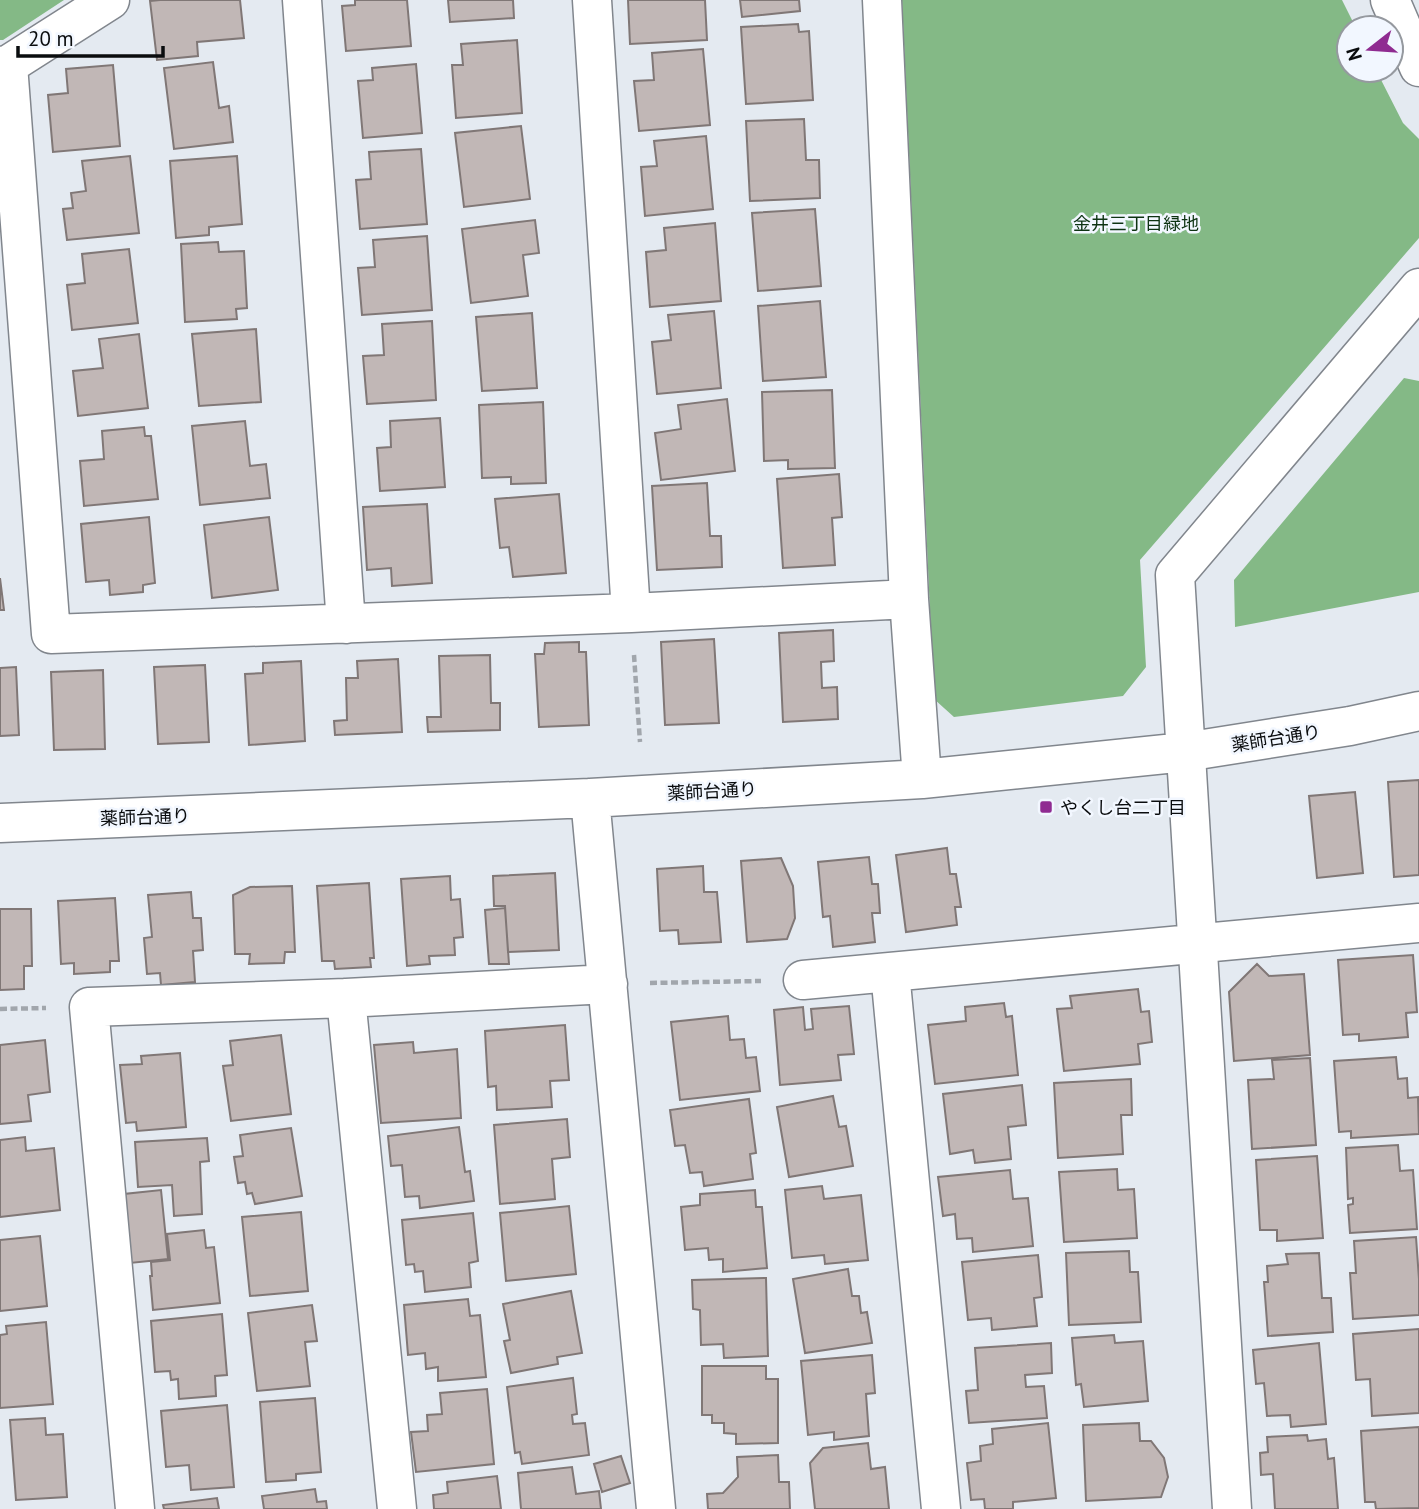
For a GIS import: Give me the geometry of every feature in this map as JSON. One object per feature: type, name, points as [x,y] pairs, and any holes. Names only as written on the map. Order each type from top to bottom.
[{"type":"street","points":[[110,0],[4,65],[51,634],[631,613],[909,598]]},
{"type":"street","points":[[302,0],[346,624]]},
{"type":"street","points":[[592,0],[631,613]]},
{"type":"street","points":[[882,0],[909,598],[922,779]]},
{"type":"street","points":[[1390,0],[1419,67]]},
{"type":"street","points":[[1232,1509],[1175,575],[1419,288]]},
{"type":"street","name":"薬師台通り","points":[[0,823],[590,798],[922,779],[1185,751],[1350,726],[1419,711]]},
{"type":"street","points":[[590,798],[625,984],[656,1509]]},
{"type":"street","points":[[803,980],[1419,923]]},
{"type":"street","points":[[890,972],[942,1509]]},
{"type":"street","points":[[135,1509],[89,1007],[625,984]]},
{"type":"street","points":[[346,998],[397,1509]]},
{"type":"path","points":[[631,613],[640,742]]},
{"type":"path","points":[[625,984],[803,980]]},
{"type":"green space","points":[[0,0],[64,0],[0,40]]},
{"type":"green space","name":"金井三丁目緑地","points":[[902,0],[1342,0],[1349,14],[1335,14],[1335,84],[1383,84],[1403,123],[1419,139],[1419,238],[1140,560],[1146,667],[1123,696],[954,717],[934,699]]},
{"type":"green space","points":[[1404,378],[1419,381],[1419,592],[1235,627],[1234,580]]},
{"type":"building","points":[[240,0],[244,38],[197,42],[198,56],[157,60],[150,1]]},
{"type":"building","points":[[355,0],[407,0],[411,46],[346,51],[342,6],[355,5]]},
{"type":"building","points":[[448,0],[513,0],[514,18],[450,22]]},
{"type":"building","points":[[628,0],[705,0],[707,40],[630,44]]},
{"type":"building","points":[[740,0],[799,0],[800,11],[742,17]]},
{"type":"building","points":[[798,24],[799,32],[809,31],[813,100],[746,104],[741,27]]},
{"type":"building","points":[[517,40],[522,113],[456,118],[452,65],[463,65],[461,44]]},
{"type":"building","points":[[703,49],[710,125],[639,131],[634,81],[654,80],[652,53]]},
{"type":"building","points":[[213,62],[219,108],[229,106],[233,142],[174,149],[164,68]]},
{"type":"building","points":[[416,64],[422,133],[363,138],[358,81],[373,80],[372,68]]},
{"type":"building","points":[[113,65],[120,146],[53,152],[48,95],[68,93],[66,69]]},
{"type":"building","points":[[804,119],[806,160],[819,160],[820,198],[750,201],[746,121]]},
{"type":"building","points":[[521,126],[530,199],[464,207],[455,133]]},
{"type":"building","points":[[706,136],[713,209],[645,216],[641,167],[657,166],[654,141]]},
{"type":"building","points":[[421,149],[427,224],[360,229],[356,180],[371,179],[369,152]]},
{"type":"building","points":[[130,156],[139,233],[67,240],[63,209],[73,208],[71,193],[86,191],[82,161]]},
{"type":"building","points":[[237,156],[242,224],[209,227],[209,235],[176,238],[170,161]]},
{"type":"building","points":[[815,209],[821,286],[758,291],[752,213]]},
{"type":"building","points":[[535,220],[539,253],[523,255],[528,296],[471,303],[462,229]]},
{"type":"building","points":[[715,223],[721,301],[650,307],[646,252],[666,250],[664,228]]},
{"type":"building","points":[[427,236],[432,310],[362,315],[358,268],[375,267],[373,240]]},
{"type":"building","points":[[218,242],[219,252],[244,251],[247,308],[236,309],[237,319],[185,322],[181,244]]},
{"type":"building","points":[[129,249],[138,323],[72,330],[67,285],[85,283],[82,254]]},
{"type":"building","points":[[820,301],[826,377],[763,381],[758,306]]},
{"type":"building","points":[[714,311],[721,388],[657,394],[652,342],[671,340],[668,315]]},
{"type":"building","points":[[532,313],[537,388],[482,391],[476,317]]},
{"type":"building","points":[[432,321],[436,400],[367,404],[363,356],[384,355],[382,324]]},
{"type":"building","points":[[256,329],[261,402],[199,406],[192,334]]},
{"type":"building","points":[[139,334],[148,408],[78,416],[73,371],[103,368],[99,339]]},
{"type":"building","points":[[832,390],[835,468],[788,469],[788,460],[764,461],[762,392]]},
{"type":"building","points":[[727,399],[735,471],[661,480],[655,433],[681,429],[678,405]]},
{"type":"building","points":[[543,402],[546,483],[511,484],[511,477],[482,478],[479,405]]},
{"type":"building","points":[[440,418],[445,487],[380,491],[377,448],[391,447],[390,421]]},
{"type":"building","points":[[245,421],[250,466],[266,464],[270,498],[200,505],[192,426]]},
{"type":"building","points":[[144,427],[145,436],[151,436],[158,499],[84,506],[80,461],[104,459],[102,431]]},
{"type":"building","points":[[839,474],[842,517],[832,518],[835,565],[783,568],[777,479]]},
{"type":"building","points":[[707,483],[710,536],[721,536],[722,567],[657,570],[652,486]]},
{"type":"building","points":[[559,494],[566,573],[513,577],[509,547],[500,548],[495,499]]},
{"type":"building","points":[[427,504],[432,583],[392,586],[391,568],[367,570],[363,507]]},
{"type":"building","points":[[149,517],[155,583],[143,585],[143,592],[110,595],[109,580],[86,582],[81,524]]},
{"type":"building","points":[[269,517],[278,590],[212,598],[204,525]]},
{"type":"building","points":[[0,578],[4,610],[0,610]]},
{"type":"building","points":[[833,630],[834,661],[821,662],[822,688],[837,687],[838,719],[783,722],[779,633]]},
{"type":"building","points":[[714,639],[719,723],[665,725],[661,642]]},
{"type":"building","points":[[579,642],[579,652],[586,652],[589,725],[539,727],[535,654],[544,654],[545,643]]},
{"type":"building","points":[[490,655],[491,703],[500,703],[500,730],[428,732],[427,717],[441,717],[439,656]]},
{"type":"building","points":[[398,659],[402,732],[335,735],[334,721],[347,720],[346,678],[358,678],[357,661]]},
{"type":"building","points":[[301,661],[305,741],[249,745],[245,674],[263,673],[263,663]]},
{"type":"building","points":[[205,665],[209,742],[158,744],[154,667]]},
{"type":"building","points":[[16,667],[19,735],[0,736],[0,668]]},
{"type":"building","points":[[103,670],[105,749],[54,750],[51,672]]},
{"type":"building","points":[[1419,780],[1419,875],[1394,877],[1388,782]]},
{"type":"building","points":[[1355,792],[1363,873],[1317,878],[1309,796]]},
{"type":"building","points":[[947,848],[950,874],[956,874],[961,907],[955,907],[957,925],[906,932],[896,855]]},
{"type":"building","points":[[869,857],[872,884],[878,884],[880,913],[872,913],[875,942],[833,947],[830,916],[823,917],[818,862]]},
{"type":"building","points":[[781,858],[793,886],[795,918],[787,939],[747,942],[741,861]]},
{"type":"building","points":[[703,866],[704,892],[717,892],[721,942],[679,944],[678,930],[660,931],[657,869]]},
{"type":"building","points":[[555,873],[559,950],[508,952],[505,906],[494,906],[493,876]]},
{"type":"building","points":[[450,876],[451,900],[460,899],[463,937],[454,938],[455,955],[429,956],[430,964],[407,966],[401,879]]},
{"type":"building","points":[[369,883],[374,958],[370,958],[371,967],[335,969],[334,961],[322,961],[317,886]]},
{"type":"building","points":[[292,886],[295,952],[285,952],[284,963],[249,964],[250,954],[235,954],[233,895],[250,887]]},
{"type":"building","points":[[191,892],[193,918],[201,918],[203,950],[193,951],[195,982],[161,985],[160,973],[147,974],[144,938],[152,937],[148,895]]},
{"type":"building","points":[[115,898],[119,961],[110,961],[110,972],[74,974],[74,963],[61,964],[58,901]]},
{"type":"building","points":[[505,908],[509,964],[489,964],[485,910]]},
{"type":"building","points":[[0,909],[31,909],[32,966],[24,966],[24,989],[0,990]]},
{"type":"building","points":[[1413,955],[1417,1012],[1406,1013],[1408,1037],[1359,1041],[1359,1034],[1343,1035],[1338,960]]},
{"type":"building","points":[[1257,964],[1269,976],[1304,974],[1310,1055],[1234,1061],[1229,992]]},
{"type":"building","points":[[1138,989],[1141,1012],[1149,1011],[1152,1042],[1138,1044],[1140,1064],[1064,1071],[1057,1009],[1072,1008],[1070,996]]},
{"type":"building","points":[[1004,1003],[1006,1017],[1012,1016],[1018,1075],[935,1084],[928,1025],[966,1021],[965,1007]]},
{"type":"building","points":[[849,1006],[854,1054],[838,1055],[841,1080],[780,1085],[774,1010],[803,1007],[805,1030],[813,1029],[811,1009]]},
{"type":"building","points":[[728,1016],[730,1040],[744,1039],[746,1058],[756,1057],[760,1091],[680,1100],[671,1022]]},
{"type":"building","points":[[565,1025],[569,1080],[550,1081],[552,1107],[497,1110],[496,1086],[488,1087],[485,1031]]},
{"type":"building","points":[[281,1035],[291,1114],[231,1121],[223,1066],[233,1065],[230,1041]]},
{"type":"building","points":[[45,1040],[50,1092],[28,1095],[31,1121],[0,1124],[0,1045]]},
{"type":"building","points":[[413,1042],[414,1053],[457,1049],[461,1118],[381,1123],[374,1045]]},
{"type":"building","points":[[180,1053],[186,1127],[137,1131],[136,1122],[126,1123],[120,1065],[142,1064],[141,1056]]},
{"type":"building","points":[[1396,1057],[1398,1079],[1407,1078],[1408,1098],[1418,1097],[1419,1134],[1351,1138],[1351,1131],[1339,1132],[1334,1061]]},
{"type":"building","points":[[1310,1058],[1316,1145],[1252,1149],[1248,1080],[1274,1079],[1272,1060]]},
{"type":"building","points":[[1131,1079],[1132,1115],[1121,1115],[1123,1154],[1058,1158],[1054,1083]]},
{"type":"building","points":[[1022,1085],[1026,1125],[1008,1127],[1011,1159],[975,1163],[973,1150],[950,1154],[943,1094]]},
{"type":"building","points":[[833,1096],[839,1127],[846,1126],[853,1166],[789,1177],[777,1107]]},
{"type":"building","points":[[749,1099],[756,1153],[750,1154],[753,1179],[704,1186],[702,1172],[690,1173],[685,1145],[675,1146],[670,1110]]},
{"type":"building","points":[[567,1119],[570,1157],[552,1159],[555,1199],[500,1204],[494,1125]]},
{"type":"building","points":[[459,1127],[465,1172],[470,1171],[474,1201],[420,1208],[419,1196],[405,1197],[402,1165],[391,1166],[388,1136]]},
{"type":"building","points":[[291,1128],[302,1196],[255,1204],[252,1193],[247,1194],[245,1182],[238,1183],[234,1157],[243,1156],[240,1135]]},
{"type":"building","points":[[25,1137],[26,1151],[54,1148],[60,1210],[0,1217],[0,1140]]},
{"type":"building","points":[[207,1138],[209,1161],[200,1162],[202,1214],[174,1216],[172,1185],[138,1187],[135,1142]]},
{"type":"building","points":[[1398,1145],[1400,1171],[1413,1170],[1417,1229],[1350,1233],[1348,1205],[1353,1204],[1353,1198],[1348,1199],[1346,1148]]},
{"type":"building","points":[[1317,1156],[1323,1238],[1277,1241],[1277,1230],[1260,1230],[1256,1160]]},
{"type":"building","points":[[1117,1169],[1118,1190],[1134,1189],[1137,1238],[1064,1242],[1059,1172]]},
{"type":"building","points":[[1010,1170],[1013,1199],[1028,1198],[1033,1246],[973,1252],[972,1238],[957,1239],[955,1214],[943,1216],[938,1177]]},
{"type":"building","points":[[822,1186],[824,1199],[861,1195],[868,1260],[825,1264],[824,1255],[792,1258],[785,1190]]},
{"type":"building","points":[[161,1190],[168,1259],[130,1263],[124,1194]]},
{"type":"building","points":[[755,1190],[756,1207],[762,1207],[767,1268],[723,1272],[723,1259],[709,1260],[708,1248],[685,1250],[681,1207],[700,1205],[700,1194]]},
{"type":"building","points":[[569,1206],[576,1274],[506,1281],[500,1213]]},
{"type":"building","points":[[301,1212],[308,1291],[250,1296],[242,1217]]},
{"type":"building","points":[[473,1213],[478,1261],[469,1263],[471,1287],[425,1292],[423,1271],[415,1272],[414,1264],[406,1265],[402,1220]]},
{"type":"building","points":[[204,1230],[206,1248],[214,1247],[220,1303],[153,1310],[151,1262],[170,1260],[167,1234]]},
{"type":"building","points":[[40,1236],[47,1306],[0,1311],[0,1240]]},
{"type":"building","points":[[1416,1237],[1419,1315],[1353,1319],[1350,1273],[1356,1273],[1354,1241]]},
{"type":"building","points":[[1129,1251],[1130,1272],[1138,1272],[1141,1322],[1069,1325],[1066,1253]]},
{"type":"building","points":[[1319,1253],[1322,1298],[1331,1298],[1333,1332],[1268,1336],[1264,1282],[1268,1282],[1267,1266],[1288,1264],[1286,1254]]},
{"type":"building","points":[[1038,1255],[1042,1297],[1034,1298],[1037,1326],[992,1330],[991,1318],[968,1320],[962,1262]]},
{"type":"building","points":[[848,1269],[852,1296],[859,1296],[861,1313],[867,1312],[872,1343],[805,1353],[793,1279]]},
{"type":"building","points":[[766,1278],[768,1356],[724,1358],[723,1344],[701,1345],[700,1310],[693,1309],[692,1280]]},
{"type":"building","points":[[571,1291],[582,1353],[557,1357],[558,1364],[511,1373],[504,1341],[510,1340],[503,1304]]},
{"type":"building","points":[[468,1299],[470,1316],[480,1315],[486,1377],[438,1381],[438,1367],[426,1369],[425,1353],[408,1355],[404,1305]]},
{"type":"building","points":[[312,1305],[317,1341],[305,1342],[310,1386],[257,1391],[248,1313]]},
{"type":"building","points":[[222,1314],[227,1375],[215,1376],[216,1396],[179,1399],[178,1379],[171,1380],[170,1371],[155,1372],[151,1321]]},
{"type":"building","points":[[46,1322],[53,1404],[0,1408],[0,1335],[7,1334],[6,1326]]},
{"type":"building","points":[[1419,1329],[1419,1413],[1372,1416],[1370,1379],[1356,1380],[1353,1334]]},
{"type":"building","points":[[1114,1335],[1115,1343],[1143,1341],[1148,1401],[1084,1407],[1081,1384],[1076,1385],[1072,1338]]},
{"type":"building","points":[[1051,1343],[1052,1373],[1025,1375],[1026,1387],[1044,1386],[1047,1418],[969,1423],[966,1391],[978,1390],[975,1348]]},
{"type":"building","points":[[1319,1343],[1326,1424],[1291,1427],[1290,1415],[1267,1416],[1264,1383],[1256,1384],[1253,1350]]},
{"type":"building","points":[[872,1355],[875,1393],[866,1394],[869,1436],[834,1440],[834,1432],[808,1435],[801,1361]]},
{"type":"building","points":[[702,1366],[766,1366],[766,1379],[778,1379],[778,1443],[736,1444],[736,1434],[724,1433],[724,1423],[712,1423],[712,1415],[702,1415]]},
{"type":"building","points":[[573,1378],[577,1414],[572,1415],[573,1424],[585,1423],[589,1455],[522,1464],[520,1452],[515,1453],[507,1387]]},
{"type":"building","points":[[487,1389],[494,1464],[416,1472],[411,1432],[428,1431],[427,1415],[442,1414],[440,1393]]},
{"type":"building","points":[[315,1398],[321,1472],[296,1474],[296,1480],[266,1482],[260,1402]]},
{"type":"building","points":[[227,1405],[234,1487],[191,1490],[189,1465],[166,1467],[161,1411]]},
{"type":"building","points":[[45,1418],[46,1435],[63,1434],[67,1497],[16,1500],[10,1420]]},
{"type":"building","points":[[1048,1423],[1056,1498],[1013,1502],[1013,1509],[985,1509],[984,1499],[971,1500],[967,1463],[981,1461],[980,1446],[993,1444],[992,1429]]},
{"type":"building","points":[[1139,1423],[1140,1441],[1151,1441],[1164,1458],[1168,1477],[1161,1497],[1086,1501],[1083,1425]]},
{"type":"building","points":[[1419,1427],[1419,1508],[1376,1509],[1375,1502],[1365,1502],[1361,1431]]},
{"type":"building","points":[[1307,1435],[1308,1441],[1326,1439],[1328,1459],[1334,1458],[1338,1509],[1275,1509],[1273,1474],[1261,1475],[1260,1453],[1268,1452],[1267,1437]]},
{"type":"building","points":[[868,1443],[871,1469],[885,1467],[889,1509],[815,1509],[810,1463],[823,1448]]},
{"type":"building","points":[[778,1455],[779,1482],[789,1482],[790,1509],[708,1509],[707,1494],[723,1493],[738,1477],[737,1457]]},
{"type":"building","points":[[621,1456],[630,1483],[602,1492],[594,1464]]},
{"type":"building","points":[[572,1467],[576,1494],[599,1491],[601,1509],[521,1509],[518,1473]]},
{"type":"building","points":[[497,1476],[501,1509],[434,1509],[433,1495],[448,1493],[447,1482]]},
{"type":"building","points":[[315,1489],[317,1502],[326,1501],[327,1509],[264,1509],[262,1496]]},
{"type":"building","points":[[217,1498],[219,1509],[164,1509],[163,1505]]},
{"type":"place","name":"やくし台二丁目","points":[[1046,807]]}]
